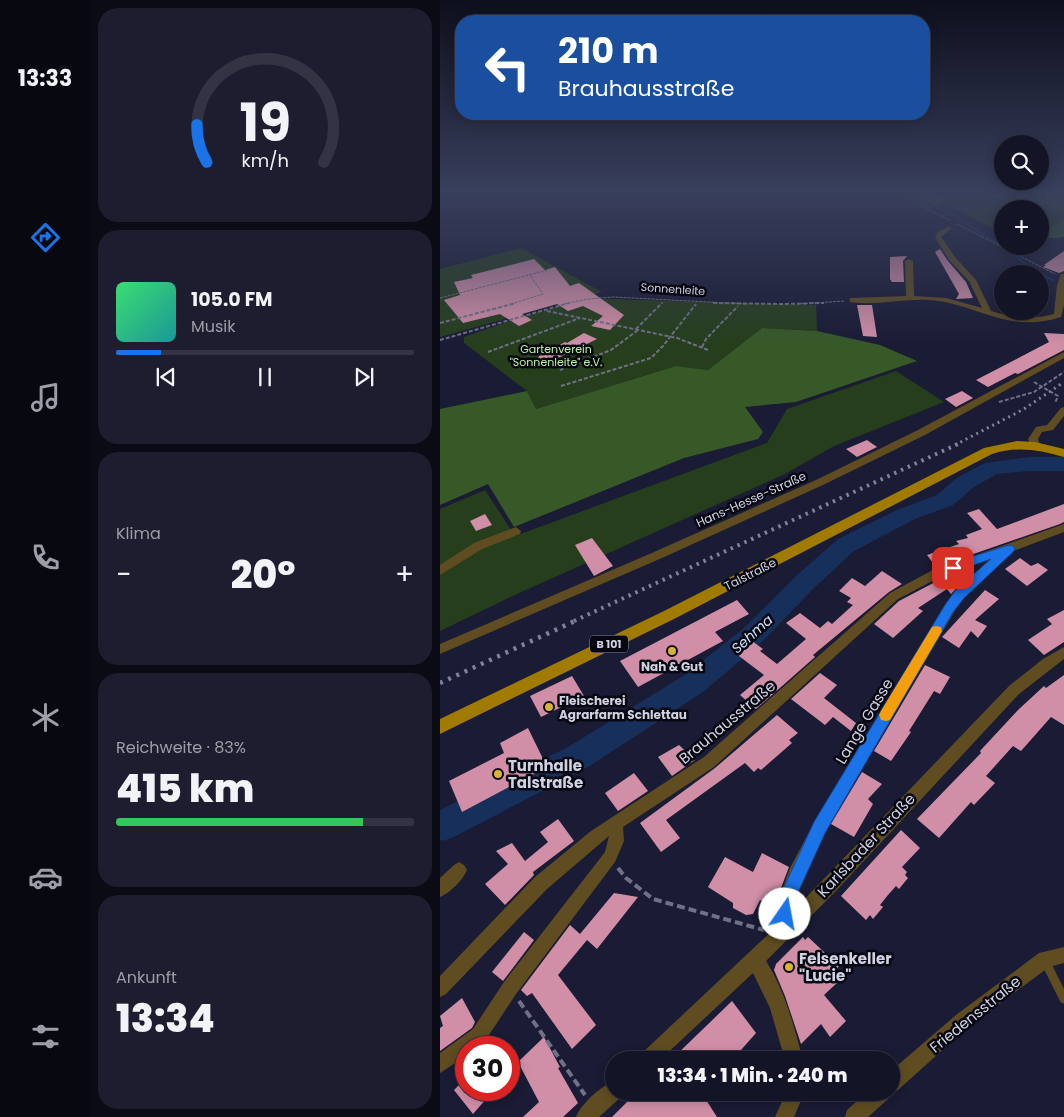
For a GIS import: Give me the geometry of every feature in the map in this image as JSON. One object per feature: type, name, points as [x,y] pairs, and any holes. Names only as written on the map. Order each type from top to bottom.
[{"type":"main road","name":"Talstraße","points":[[440,727],[670,615],[979,455],[1010,445],[1035,446],[1064,453]]},
{"type":"street","points":[[942,243],[952,258],[972,280],[986,311]]},
{"type":"street","points":[[909,261],[910,298]]},
{"type":"street","points":[[1058,315],[1061,306],[1060,288],[1063,277]]},
{"type":"street","points":[[853,300],[910,298],[948,301],[1022,321],[1046,319],[1058,315]]},
{"type":"street","points":[[1058,315],[1064,322]]},
{"type":"street","name":"Hans-Hesse-Straße","points":[[440,649],[824,480],[979,403],[1064,355]]},
{"type":"street","points":[[1035,446],[1033,439],[1039,429],[1050,428],[1064,410]]},
{"type":"street","name":"Brauhausstraße","points":[[440,988],[541,883],[596,836],[710,762],[894,596],[910,585],[934,574],[1064,528]]},
{"type":"street","points":[[440,570],[478,546],[516,531]]},
{"type":"street","name":"Lange Gasse","points":[[778,935],[787,898],[819,828],[949,608],[959,594],[1009,549]]},
{"type":"street","name":"Karlsbader Straße","points":[[656,1051],[755,960],[829,886],[1014,690],[1047,663],[1064,652]]},
{"type":"street","points":[[440,1064],[479,1035],[510,988],[610,857],[616,844],[618,832],[614,824]]},
{"type":"street","points":[[440,889],[459,870]]},
{"type":"street","name":"Friedensstraße","points":[[900,1076],[962,1021],[1044,959],[1064,955]]},
{"type":"street","points":[[755,960],[767,978],[781,1012],[792,1051]]},
{"type":"street","points":[[590,1113],[605,1099]]},
{"type":"street","points":[[784,1117],[792,1101]]},
{"type":"street","points":[[854,1117],[871,1101]]},
{"type":"lane","points":[[1044,959],[1064,999]]},
{"type":"path","points":[[995,243],[1063,277]]},
{"type":"path","points":[[440,298],[548,270]]},
{"type":"path","points":[[440,324],[538,297],[543,294],[530,275]]},
{"type":"path","name":"Sonnenleite","points":[[440,340],[575,301],[596,297],[781,304],[853,300]]},
{"type":"path","points":[[560,370],[612,351],[628,340],[662,302]]},
{"type":"path","points":[[561,386],[651,358],[696,304]]},
{"type":"path","points":[[702,347],[706,339],[738,306]]},
{"type":"path","points":[[545,311],[670,336],[708,350]]},
{"type":"path","points":[[488,352],[582,317]]},
{"type":"path","points":[[979,403],[1015,400],[1045,388],[1064,372]]},
{"type":"path","points":[[1025,377],[1058,396],[1054,404]]},
{"type":"path","points":[[610,857],[626,878],[652,899],[778,935]]},
{"type":"path","points":[[510,988],[590,1113]]},
{"type":"green space","points":[[521,248],[602,292],[440,337],[440,269]]},
{"type":"green space","name":"Gartenverein \"Sonnenleite\" e.V.","points":[[602,299],[816,305],[817,331],[762,328],[708,370],[676,366],[536,409],[527,391],[464,343],[464,337],[532,314],[584,301]]},
{"type":"green space","points":[[762,328],[817,331],[880,345],[917,361],[796,402],[745,407],[763,432],[758,439],[684,458],[514,527],[488,484],[440,505],[440,409],[527,391],[536,409],[676,366],[708,370]]},
{"type":"green space","points":[[896,371],[944,402],[834,446],[785,474],[517,594],[440,631],[440,509],[485,490],[515,536],[767,443],[787,409]]},
{"type":"building","points":[[940,249],[966,282],[973,298],[956,299],[959,294],[935,252]]},
{"type":"building","points":[[1064,251],[1064,271],[1059,273],[1049,269],[1049,265],[1044,265]]},
{"type":"building","points":[[907,256],[903,261],[904,282],[892,282],[890,279],[890,257]]},
{"type":"building","points":[[534,259],[545,270],[555,267],[570,286],[579,283],[624,315],[610,330],[591,326],[603,316],[583,306],[568,311],[557,304],[522,314],[532,320],[519,326],[500,314],[463,323],[444,300],[460,295],[454,282],[473,278],[471,275]]},
{"type":"building","points":[[857,305],[872,305],[877,337],[863,336]]},
{"type":"building","points":[[584,333],[597,339],[554,360],[541,363],[538,357]]},
{"type":"building","points":[[1044,333],[1064,334],[1064,350],[988,387],[976,380],[1049,342]]},
{"type":"building","points":[[962,391],[973,398],[956,407],[945,399]]},
{"type":"building","points":[[867,440],[877,447],[857,457],[846,449]]},
{"type":"building","points":[[1064,504],[1064,522],[1060,524],[936,567],[927,555],[959,544],[956,541],[968,538],[966,535],[982,529],[967,513],[979,509],[997,529]]},
{"type":"building","points":[[485,514],[492,525],[476,531],[470,521]]},
{"type":"building","points":[[592,538],[613,566],[594,576],[575,545]]},
{"type":"building","points":[[1020,558],[1031,566],[1038,563],[1048,570],[1027,586],[1005,569]]},
{"type":"building","points":[[882,571],[902,584],[889,592],[813,655],[815,657],[756,709],[740,695],[764,675],[739,656],[752,641],[763,649],[760,651],[777,664],[806,639],[786,623],[800,613],[820,628],[828,621],[832,624],[853,605],[847,602],[851,598],[839,591],[852,578],[865,586]]},
{"type":"building","points":[[957,573],[964,580],[951,594],[947,589],[918,608],[923,611],[893,638],[874,624],[899,601],[941,579]]},
{"type":"building","points":[[985,590],[999,599],[975,620],[987,626],[978,638],[971,631],[959,648],[942,637]]},
{"type":"building","name":"Nah & Gut","points":[[737,600],[749,614],[715,632],[723,641],[638,687],[620,661]]},
{"type":"building","points":[[1064,610],[1064,642],[1044,655],[1028,640],[1052,624],[1047,619]]},
{"type":"building","points":[[925,665],[950,677],[940,694],[934,691],[909,731],[911,732],[891,761],[874,751]]},
{"type":"building","points":[[820,673],[837,685],[824,698],[856,723],[851,731],[833,717],[825,725],[791,699]]},
{"type":"building","points":[[1064,675],[1064,725],[1051,717],[1021,751],[1013,746],[986,776],[995,783],[974,805],[971,802],[939,838],[917,819],[981,753],[980,751],[1018,710],[1044,686],[1046,688]]},
{"type":"building","name":"Fleischerei Agrarfarm Schlettau","points":[[572,676],[584,696],[541,717],[530,696]]},
{"type":"building","points":[[777,715],[798,733],[789,740],[792,743],[761,770],[758,768],[754,772],[745,763],[666,820],[680,838],[661,852],[640,823],[715,768]]},
{"type":"building","name":"Turnhalle Talstraße","points":[[528,728],[547,767],[462,812],[449,781],[504,753],[500,743]]},
{"type":"building","points":[[679,745],[695,760],[672,776],[658,757]]},
{"type":"building","points":[[862,772],[882,784],[868,799],[873,804],[854,837],[831,824]]},
{"type":"building","points":[[634,773],[648,791],[618,811],[605,793]]},
{"type":"building","points":[[558,819],[574,841],[533,872],[534,875],[505,905],[485,884],[508,864],[496,851],[512,843],[525,861],[548,842],[540,832]]},
{"type":"building","points":[[901,830],[920,848],[902,867],[907,872],[905,875],[908,878],[899,889],[896,886],[888,895],[880,905],[883,907],[873,919],[870,915],[866,920],[841,896]]},
{"type":"building","points":[[762,853],[789,867],[773,909],[760,900],[753,914],[746,915],[733,908],[733,903],[708,887],[725,857],[753,872]]},
{"type":"building","points":[[614,893],[638,897],[597,949],[587,940],[558,975],[596,1025],[572,1049],[532,993],[527,996],[521,990],[570,925],[580,934]]},
{"type":"building","points":[[524,932],[534,940],[503,981],[492,972]]},
{"type":"building","points":[[803,937],[805,940],[808,937],[839,966],[832,975],[838,982],[824,995],[846,1021],[830,1037],[821,1024],[801,1044],[774,970],[776,964]]},
{"type":"building","points":[[462,998],[475,1022],[472,1028],[461,1036],[455,1036],[455,1040],[440,1051],[440,1028],[443,1026],[440,1016]]},
{"type":"building","points":[[732,1001],[756,1033],[741,1051],[680,1051]]},
{"type":"building","points":[[544,1037],[560,1067],[558,1068],[578,1103],[563,1117],[523,1117],[539,1102],[520,1066],[520,1060]]},
{"type":"building","points":[[463,1101],[484,1101],[473,1114]]},
{"type":"building","points":[[628,1101],[707,1101],[717,1117],[612,1117]]},
{"type":"waterway","points":[[1015,255],[1034,271],[1053,280]]},
{"type":"waterway","name":"Sehma","points":[[440,825],[443,826],[578,757],[693,684],[753,635],[806,581],[846,545],[907,514],[945,500],[966,482],[992,468],[1029,464],[1064,464]]},
{"type":"railway","points":[[955,445],[1024,409],[1064,382]]},
{"type":"railway","points":[[574,621],[958,444]]},
{"type":"railway","points":[[440,683],[577,620]]},
{"type":"slow traffic","points":[[886,715],[936,631]]},
{"type":"place","name":"Nah & Gut","points":[[672,651]]},
{"type":"place","name":"Fleischerei Agrarfarm Schlettau","points":[[549,707]]},
{"type":"place","name":"Turnhalle Talstraße","points":[[498,774]]},
{"type":"place","name":"Felsenkeller \"Lucie\"","points":[[789,967]]},
{"type":"route","points":[[785,914],[787,898],[796,874],[819,828],[949,608],[959,594],[1009,549],[953,568]]}]
